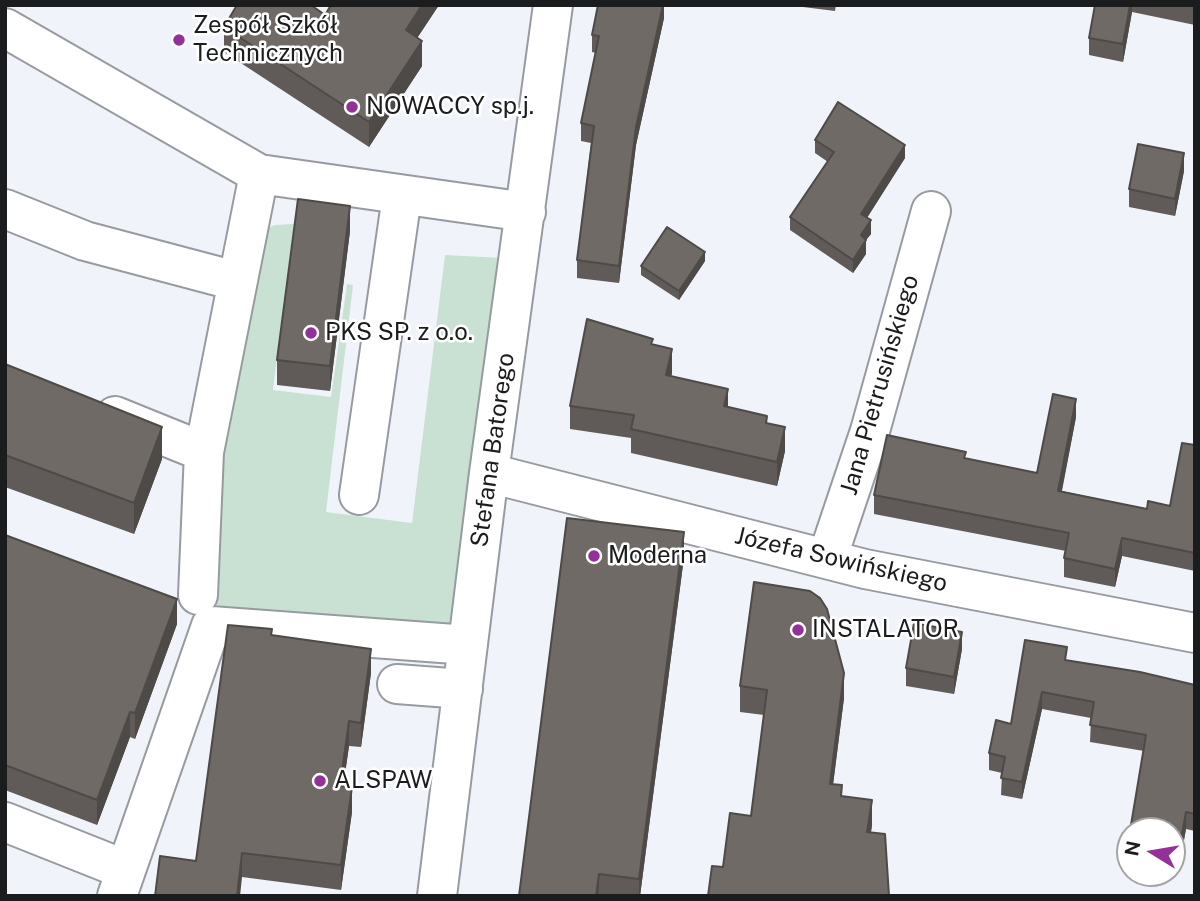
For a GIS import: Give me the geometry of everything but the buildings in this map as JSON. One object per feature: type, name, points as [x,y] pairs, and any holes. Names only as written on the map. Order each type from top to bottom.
[{"type":"street","name":"Stefana Batorego","points":[[437,896],[489,473],[553,5]]},
{"type":"street","points":[[5,28],[259,174],[526,212]]},
{"type":"street","points":[[198,595],[204,452],[259,174]]},
{"type":"street","points":[[359,495],[402,196]]},
{"type":"street","points":[[5,209],[85,241],[236,281]]},
{"type":"street","name":"Jana Pietrusińskiego","points":[[827,559],[870,430],[931,211]]},
{"type":"street","points":[[80,402],[204,452]]},
{"type":"street","name":"Józefa Sowińskiego","points":[[489,473],[865,569],[1195,633]]},
{"type":"street","points":[[5,822],[122,883],[211,626],[468,645]]},
{"type":"street","points":[[397,684],[463,689]]},
{"type":"green space","points":[[294,224],[273,390],[331,397],[347,284],[353,285],[326,512],[412,523],[445,255],[504,258],[454,626],[300,615],[211,605],[204,588],[251,255],[259,234],[274,225]]},
{"type":"place","name":"Zespół Szkół Technicznych","points":[[179,40]]},
{"type":"place","name":"NOWACCY sp.j.","points":[[352,107]]},
{"type":"place","name":"PKS SP. z o.o.","points":[[311,333]]},
{"type":"place","name":"Moderna","points":[[594,556]]},
{"type":"place","name":"INSTALATOR","points":[[798,630]]},
{"type":"place","name":"ALSPAW","points":[[320,781]]}]
